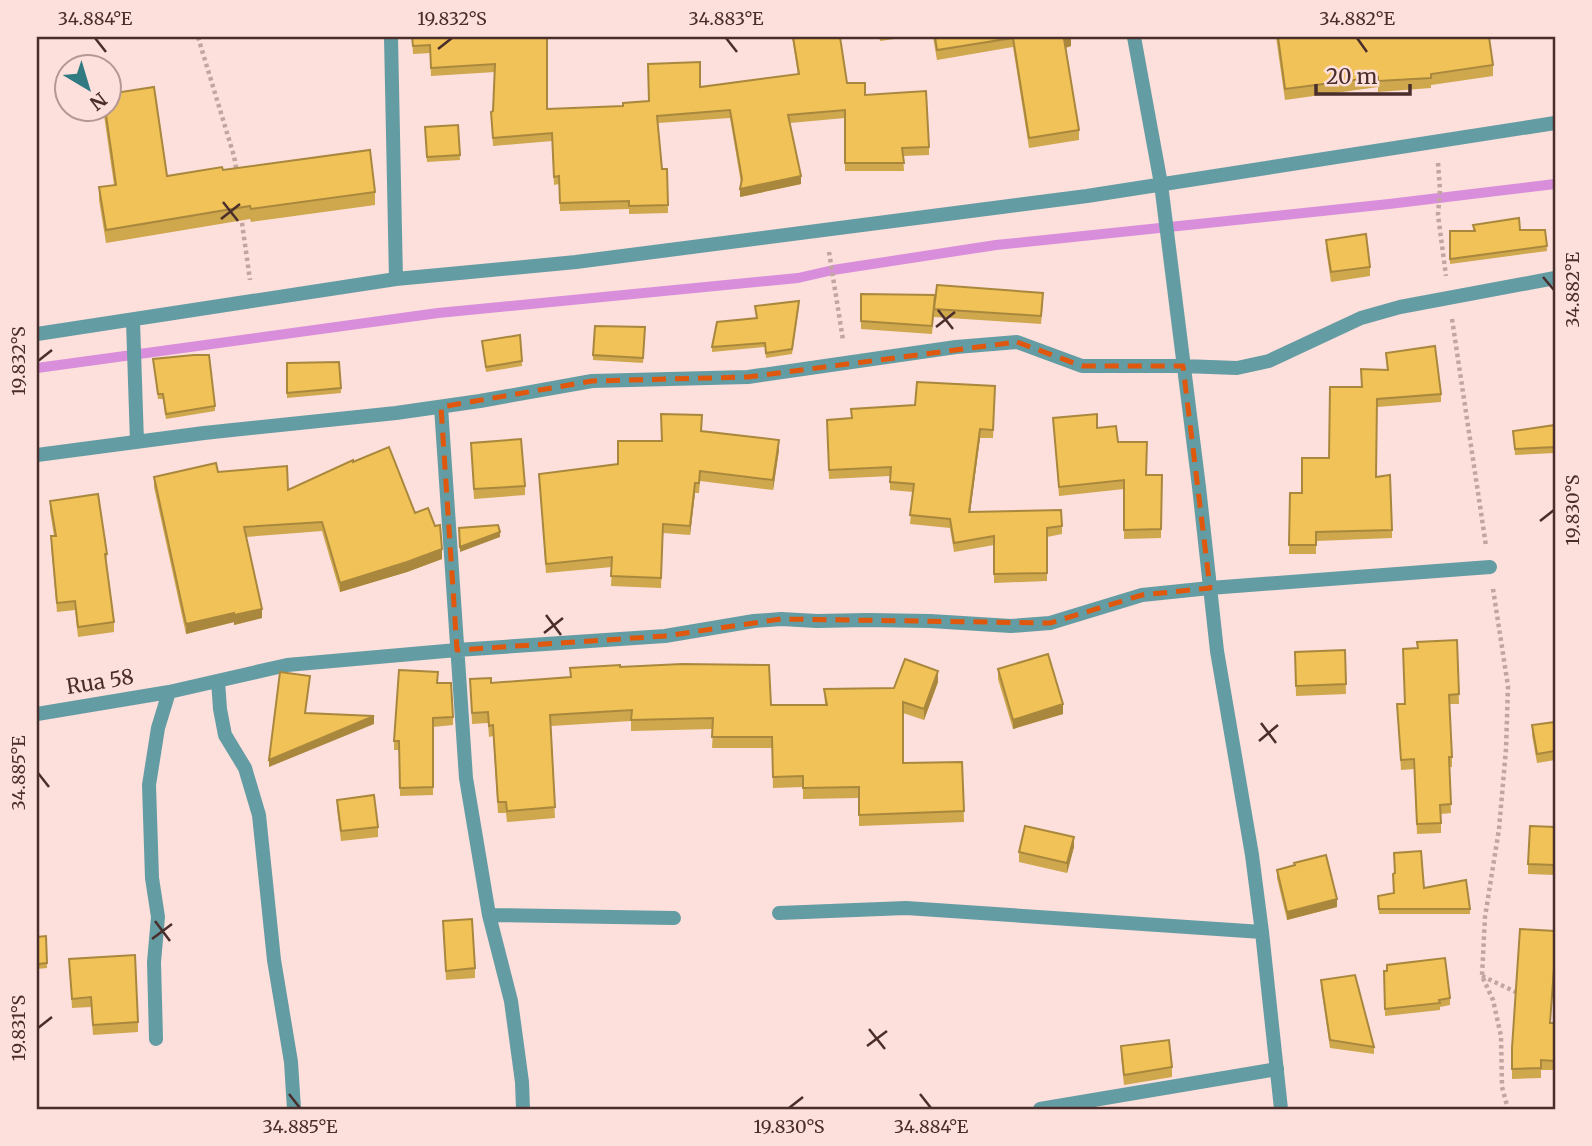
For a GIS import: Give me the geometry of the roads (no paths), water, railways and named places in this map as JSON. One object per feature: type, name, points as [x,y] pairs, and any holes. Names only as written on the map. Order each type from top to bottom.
[{"type":"street","points":[[391,37],[396,279]]},
{"type":"street","points":[[1135,37],[1161,184],[1217,651],[1251,844],[1281,1109]]},
{"type":"street","points":[[37,334],[396,279],[589,261],[1087,196],[1555,123]]},
{"type":"street","points":[[37,455],[204,433],[441,407],[592,381],[748,377],[956,347],[1017,342],[1082,366],[1237,368],[1269,361],[1361,318],[1448,297],[1555,278]]},
{"type":"street","points":[[133,321],[138,442]]},
{"type":"street","points":[[441,407],[466,778],[489,915],[511,1001],[523,1109]]},
{"type":"street","name":"Rua 58","points":[[37,714],[169,692],[287,665],[665,636],[781,619],[930,621],[1011,626],[1050,623],[1142,595],[1490,567]]},
{"type":"street","points":[[218,681],[225,735],[245,768],[259,815],[274,960],[291,1062],[294,1109]]},
{"type":"street","points":[[156,1039],[155,962],[158,917],[152,878],[149,785],[158,727],[169,692]]},
{"type":"street","points":[[779,913],[906,908],[1262,932]]},
{"type":"street","points":[[489,915],[674,918]]},
{"type":"street","points":[[1040,1109],[1277,1069]]},
{"type":"waterway","points":[[37,368],[438,313],[798,278],[833,270],[996,245],[1555,184]]}]
